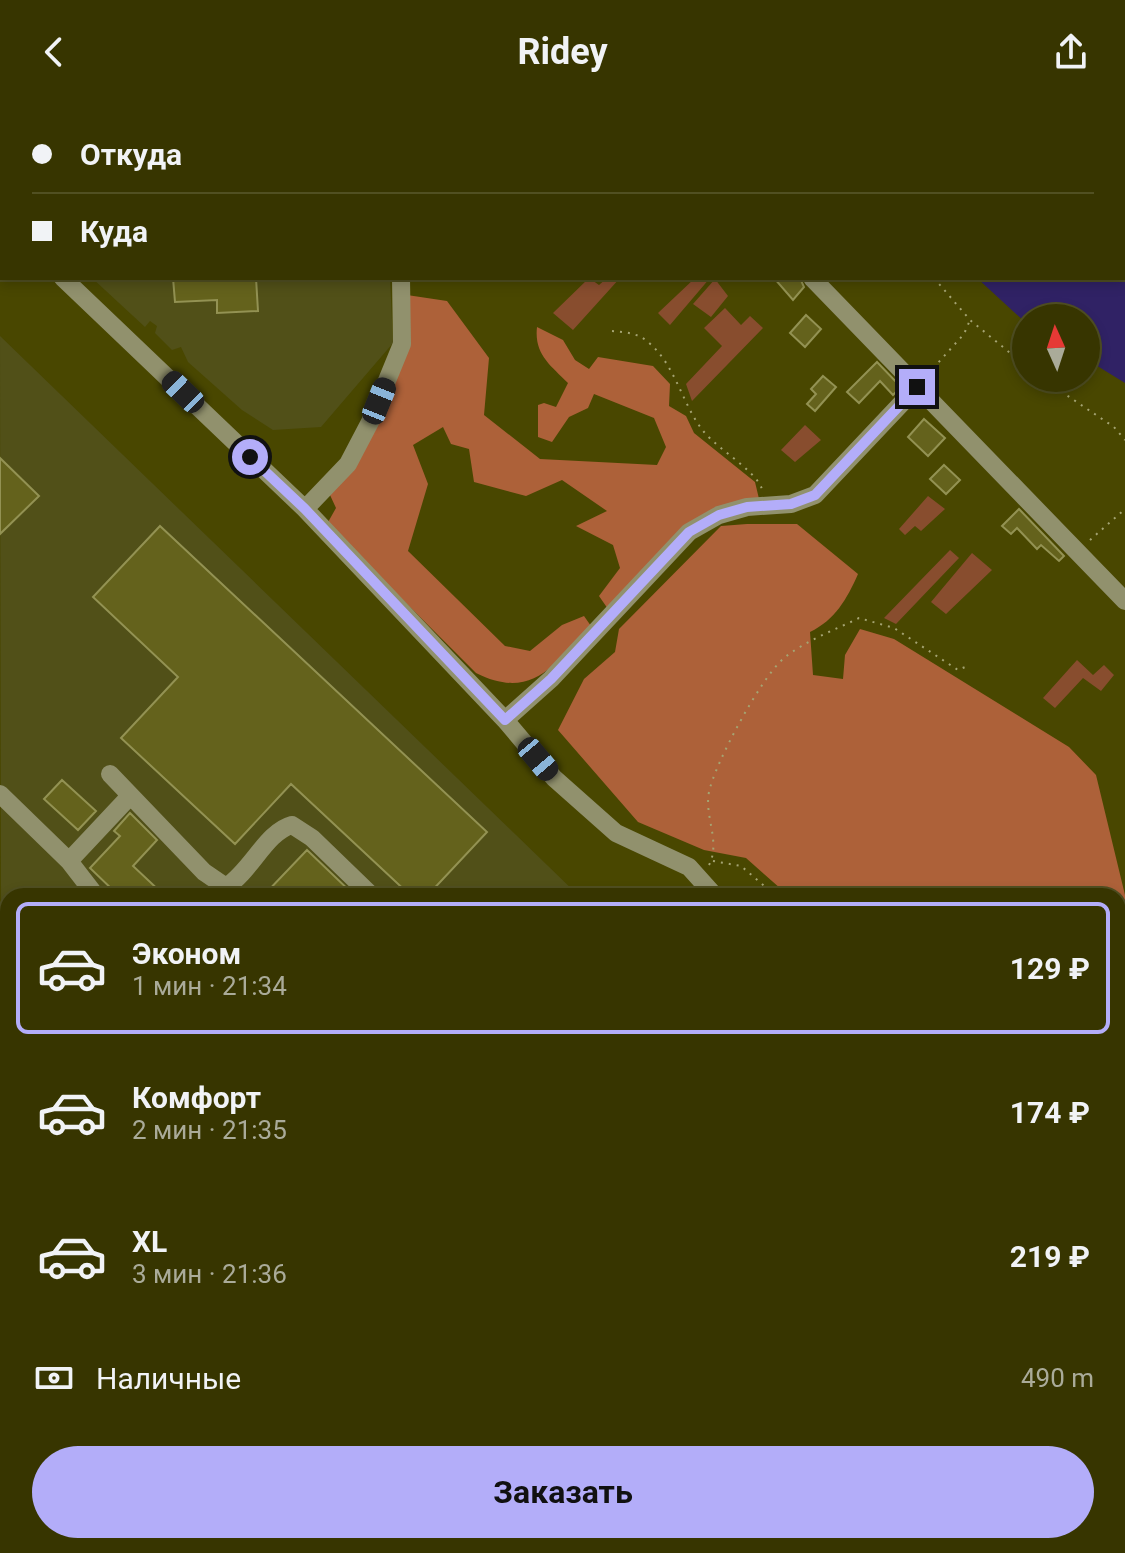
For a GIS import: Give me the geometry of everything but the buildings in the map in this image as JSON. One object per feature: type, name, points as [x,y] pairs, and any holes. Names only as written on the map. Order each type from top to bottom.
[{"type":"street","points":[[65,280],[305,509],[505,720],[554,778],[616,833],[689,867],[707,888]]},
{"type":"street","points":[[305,509],[348,464],[370,422],[402,344],[401,280]]},
{"type":"street","points":[[814,280],[1125,601]]},
{"type":"street","points":[[505,720],[551,679],[689,532],[719,515],[807,500],[827,486],[917,387]]},
{"type":"street","points":[[110,774],[204,872],[226,887],[244,876],[282,828],[292,825],[312,838],[364,888]]},
{"type":"street","points":[[0,794],[69,861],[90,888]]},
{"type":"street","points":[[69,861],[130,796]]},
{"type":"path","points":[[936,280],[970,320],[1012,354]]},
{"type":"path","points":[[917,387],[964,334],[970,320]]},
{"type":"path","points":[[612,331],[638,336],[648,342],[678,381],[703,431],[727,456],[759,480],[768,505]]},
{"type":"path","points":[[1062,392],[1114,427],[1125,440]]},
{"type":"path","points":[[1079,554],[1098,531],[1125,509]]},
{"type":"path","points":[[699,879],[712,860],[710,790],[725,752],[765,681],[784,658],[859,618],[894,628],[958,670],[970,665]]},
{"type":"path","points":[[712,860],[741,866],[767,888]]},
{"type":"shaded area","points":[[94,280],[390,280],[393,343],[321,427],[273,430],[242,410],[188,362],[181,347],[172,350],[155,333],[157,326],[150,321],[145,327]]},
{"type":"shaded area","points":[[587,280],[599,285],[605,280],[618,280],[573,330],[553,313]]},
{"type":"shaded area","points":[[693,280],[708,280],[670,325],[658,313]]},
{"type":"shaded area","points":[[714,280],[728,296],[711,317],[693,304]]},
{"type":"shaded area","points":[[979,280],[1125,280],[1125,383],[1100,368],[1100,304],[1012,304],[1012,310]]},
{"type":"shaded area","points":[[407,295],[447,301],[489,358],[484,415],[540,459],[657,465],[666,447],[654,418],[594,394],[588,408],[569,417],[552,442],[538,437],[538,405],[544,403],[556,407],[568,383],[541,352],[537,327],[563,340],[575,360],[589,369],[598,357],[653,366],[670,384],[669,406],[686,416],[694,433],[755,482],[760,503],[720,510],[608,609],[599,596],[620,568],[613,545],[576,526],[607,511],[562,480],[526,496],[474,482],[469,449],[451,444],[443,427],[413,445],[428,484],[408,551],[505,646],[530,651],[562,625],[584,616],[591,626],[553,665],[527,681],[496,681],[476,673],[327,524],[336,508],[330,495],[376,420]]},
{"type":"shaded area","points":[[725,308],[741,325],[750,316],[763,328],[692,401],[686,384],[722,346],[704,328]]},
{"type":"shaded area","points":[[0,336],[571,888],[1,888]]},
{"type":"shaded area","points":[[805,425],[821,440],[795,462],[781,450]]},
{"type":"shaded area","points":[[928,496],[945,509],[921,531],[915,526],[905,535],[899,529]]},
{"type":"shaded area","points":[[797,524],[858,574],[839,608],[810,632],[813,675],[843,679],[845,655],[860,629],[894,639],[1069,747],[1096,775],[1123,888],[780,888],[746,858],[704,850],[638,822],[558,730],[584,679],[615,652],[619,629],[721,526]]},
{"type":"shaded area","points":[[950,550],[959,558],[896,624],[884,618]]},
{"type":"shaded area","points":[[972,553],[992,570],[946,614],[931,602]]},
{"type":"shaded area","points":[[1077,660],[1093,675],[1104,665],[1114,675],[1101,691],[1083,678],[1055,708],[1043,698]]},
{"type":"route","points":[[250,457],[305,509],[505,720],[551,679],[689,532],[719,515],[747,507],[791,504],[815,495],[827,486],[917,387]]}]
